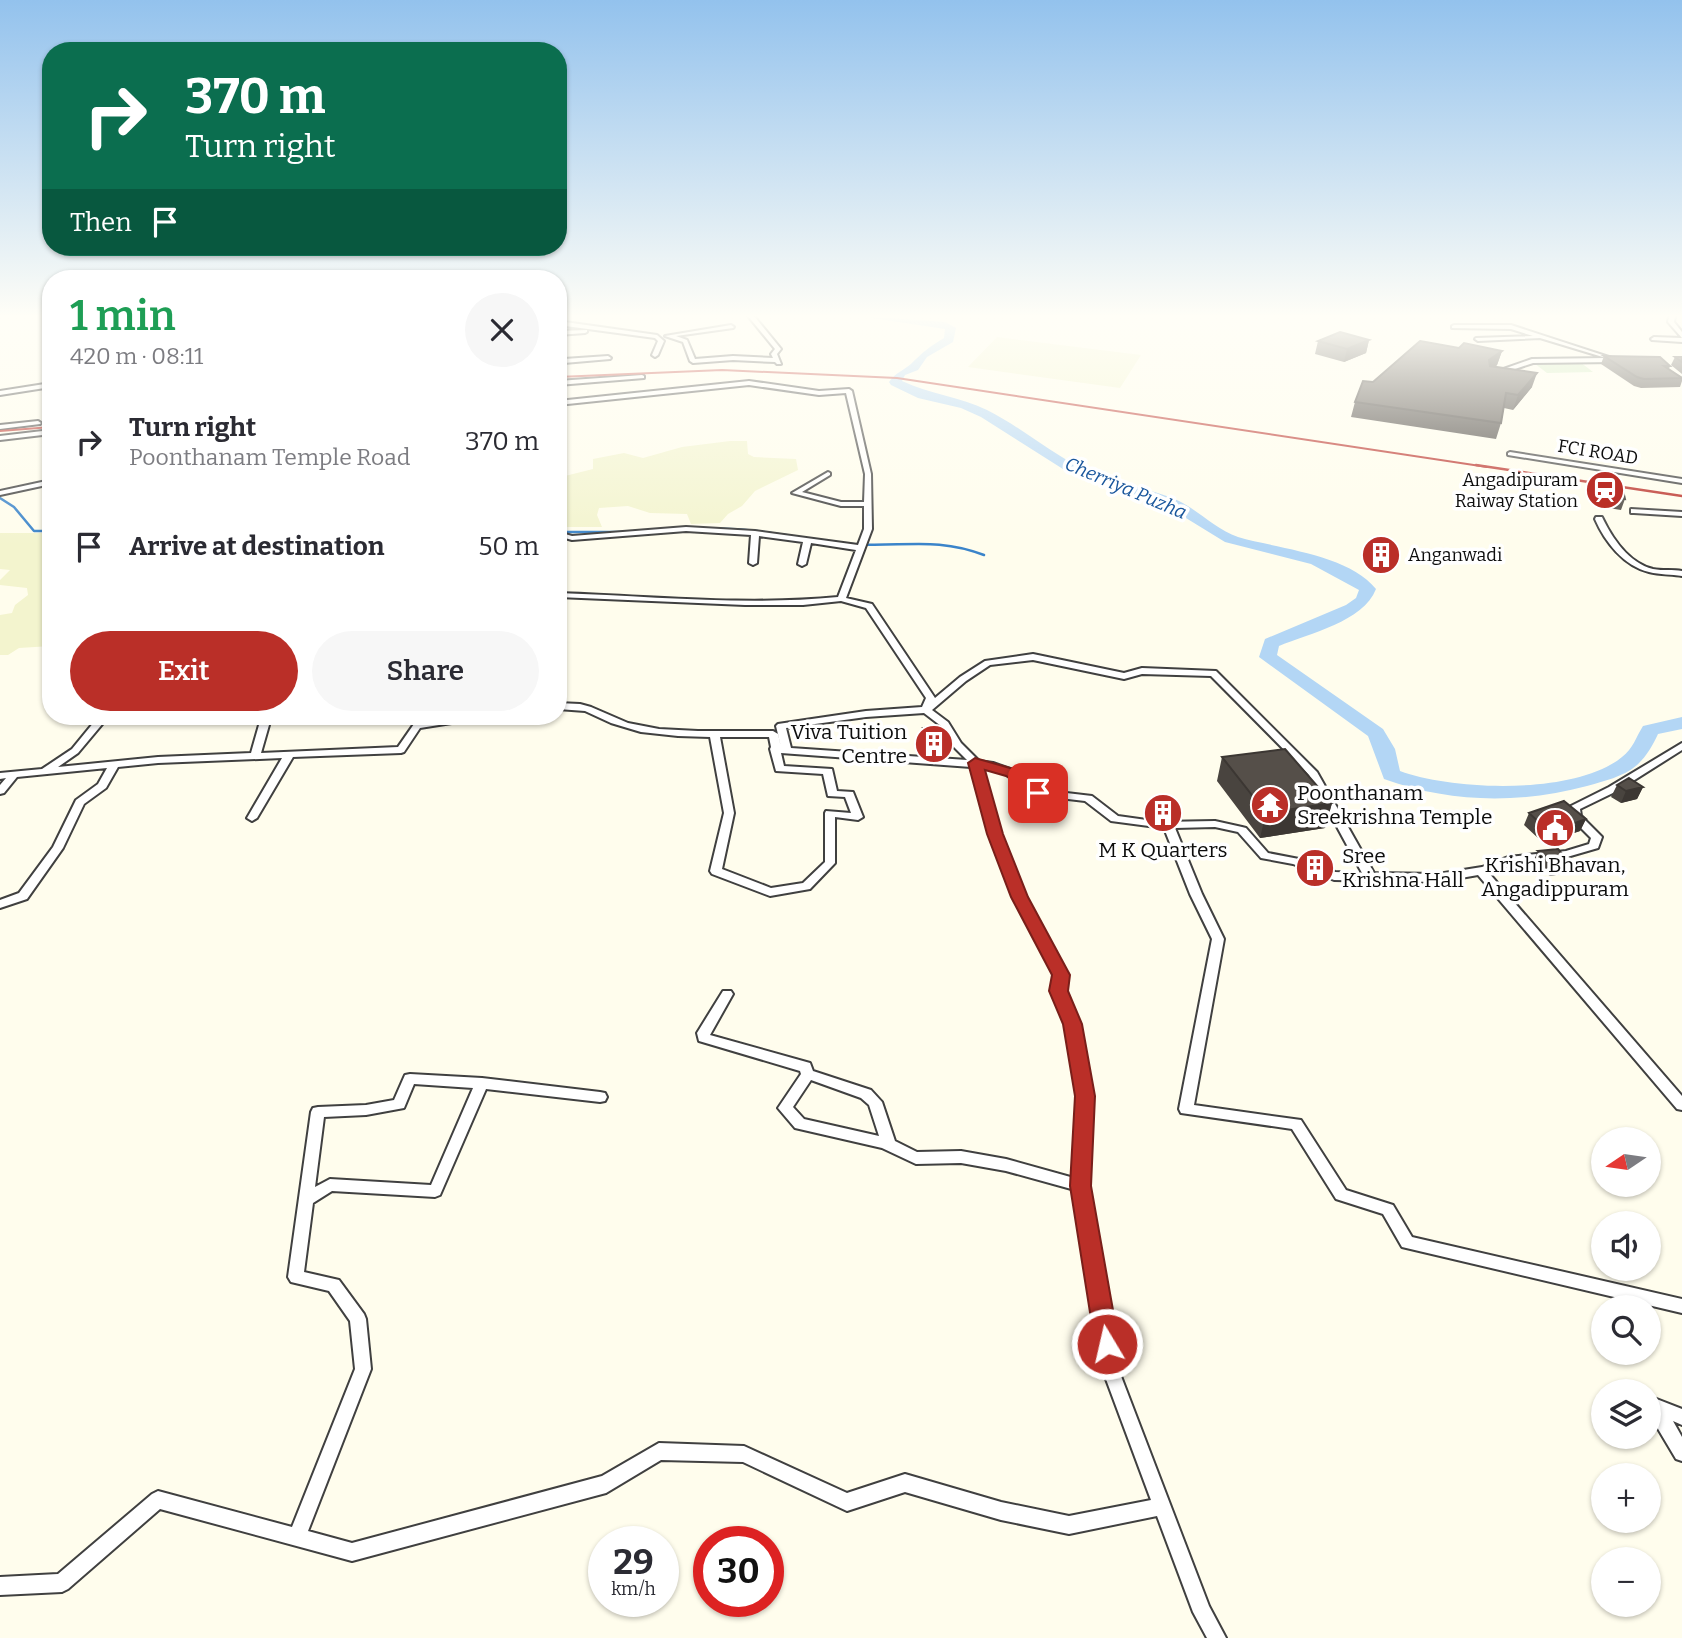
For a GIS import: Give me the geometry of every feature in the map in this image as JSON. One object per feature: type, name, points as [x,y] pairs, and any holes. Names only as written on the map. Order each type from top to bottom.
[{"type":"street","points":[[567,402],[659,392]]},
{"type":"street","points":[[841,599],[868,529],[868,474],[849,392]]},
{"type":"street","points":[[0,427],[38,423]]},
{"type":"street","points":[[0,438],[42,433]]},
{"type":"street","name":"FCI ROAD","points":[[1510,454],[1682,481]]},
{"type":"street","points":[[828,474],[796,493],[841,504],[868,504]]},
{"type":"street","points":[[0,493],[42,484]]},
{"type":"street","points":[[1634,511],[1682,514]]},
{"type":"street","points":[[1599,519],[1626,558],[1652,571],[1666,570],[1682,574]]},
{"type":"street","points":[[567,537],[686,529],[755,533],[861,548]]},
{"type":"street","points":[[753,563],[755,533]]},
{"type":"street","points":[[802,564],[807,542]]},
{"type":"street","points":[[567,595],[745,603],[803,603],[841,599],[869,606],[887,638],[926,686],[931,698],[926,710]]},
{"type":"street","points":[[714,733],[729,813],[716,871],[770,892],[806,886],[830,863],[830,813],[858,817],[849,794],[832,794],[828,771],[780,769],[781,726],[866,714],[926,710],[963,679],[988,663],[1032,657],[1124,676],[1142,671],[1213,673],[1313,774],[1369,875]]},
{"type":"street","points":[[567,706],[584,705],[626,725],[714,733],[773,734],[781,750]]},
{"type":"street","points":[[926,710],[945,724],[957,745],[975,763],[995,834],[1015,886],[1061,975],[1059,991],[1072,1024],[1085,1096],[1081,1186],[1111,1371],[1202,1612],[1217,1638]]},
{"type":"street","points":[[41,774],[75,751],[97,725]]},
{"type":"street","points":[[255,757],[264,725]]},
{"type":"street","points":[[412,725],[413,732]]},
{"type":"street","points":[[0,776],[41,774],[158,760],[401,750],[417,726],[423,725]]},
{"type":"street","points":[[781,750],[975,763],[1012,773],[1038,793],[1088,798],[1115,819],[1168,825],[1229,826],[1242,830],[1265,856],[1296,861],[1334,876],[1438,877],[1480,870],[1508,861],[1567,854],[1594,846],[1597,837],[1576,817],[1575,808],[1613,789],[1682,746]]},
{"type":"street","points":[[253,818],[289,755]]},
{"type":"street","points":[[0,904],[23,896],[58,848],[80,802],[102,786],[114,765]]},
{"type":"street","points":[[0,791],[14,775]]},
{"type":"street","points":[[1168,825],[1195,894],[1219,939],[1186,1109],[1296,1124],[1341,1195],[1388,1209],[1407,1242],[1682,1306]]},
{"type":"street","points":[[1480,870],[1682,1105]]},
{"type":"street","points":[[727,995],[703,1033],[704,1038],[805,1067],[808,1074],[866,1094],[875,1102],[889,1144]]},
{"type":"street","points":[[808,1074],[785,1108],[800,1124],[889,1144],[916,1158],[961,1157],[1006,1164],[1081,1186]]},
{"type":"street","points":[[297,1538],[363,1369],[358,1319],[334,1285],[296,1277],[318,1112],[366,1110],[399,1104],[410,1079],[482,1083],[600,1097]]},
{"type":"street","points":[[306,1200],[330,1185],[435,1191],[482,1083]]},
{"type":"street","points":[[1682,1417],[1654,1406],[1682,1453]]},
{"type":"street","points":[[0,1586],[62,1583],[158,1500],[352,1552],[606,1484],[659,1451],[744,1454],[847,1502],[905,1483],[1001,1511],[1069,1525],[1162,1506]]},
{"type":"green space","points":[[747,441],[748,454],[754,457],[796,459],[798,470],[755,491],[742,506],[728,514],[720,523],[691,524],[687,514],[650,513],[628,506],[599,508],[597,515],[602,527],[567,527],[567,476],[593,469],[593,459],[624,453],[643,458],[682,447]]},
{"type":"green space","points":[[0,533],[42,533],[42,647],[19,648],[8,655],[0,655],[0,615],[12,613],[15,605],[28,595],[27,588],[0,585],[0,580],[10,570],[0,569]]},
{"type":"building","points":[[1359,392],[1520,392],[1518,395],[1506,393],[1501,423],[1355,402]]},
{"type":"building","points":[[1602,479],[1621,482],[1625,499],[1606,497]]},
{"type":"building","points":[[940,726],[947,737],[930,739],[923,728]]},
{"type":"building","points":[[1285,749],[1332,803],[1266,813],[1222,757]]},
{"type":"building","points":[[1629,778],[1643,787],[1626,791],[1617,785]]},
{"type":"building","points":[[1564,801],[1586,819],[1575,823],[1578,825],[1557,831],[1551,825],[1544,827],[1529,813]]},
{"type":"building","points":[[1558,849],[1568,861],[1555,863],[1538,851]]},
{"type":"building","points":[[1523,859],[1527,863],[1516,866],[1511,861]]},
{"type":"waterway","name":"Cherriya Puzha","points":[[917,392],[965,405],[985,414],[1079,473],[1173,504],[1230,539],[1317,561],[1355,579],[1368,589],[1363,601],[1352,609],[1271,643],[1268,657],[1376,733],[1385,749],[1391,775],[1415,784],[1474,792],[1506,792],[1570,784],[1598,777],[1621,767],[1639,751],[1650,730],[1682,723]]},
{"type":"waterway","points":[[0,498],[14,507],[34,531],[42,531]]},
{"type":"waterway","points":[[710,529],[746,530],[850,544],[933,544],[984,555]]},
{"type":"waterway","points":[[567,532],[625,532]]},
{"type":"railway","points":[[993,392],[1487,467]]},
{"type":"railway","points":[[0,431],[42,428]]},
{"type":"railway","points":[[1476,465],[1682,496]]},
{"type":"place","name":"Angadipuram Raiway Station","points":[[1605,490]]},
{"type":"place","name":"Anganwadi","points":[[1381,555]]},
{"type":"place","name":"Viva Tuition Centre","points":[[934,744]]},
{"type":"place","name":"Poonthanam Sreekrishna Temple","points":[[1270,805]]},
{"type":"place","name":"M K Quarters","points":[[1163,813]]},
{"type":"place","name":"Krishi Bhavan, Angadippuram","points":[[1555,828]]},
{"type":"place","name":"Sree Krishna Hall","points":[[1315,868]]},
{"type":"route","points":[[1038,793],[1012,773],[975,763],[995,834],[1019,897],[1061,975],[1059,991],[1072,1024],[1085,1096],[1081,1186],[1107,1344]]}]
